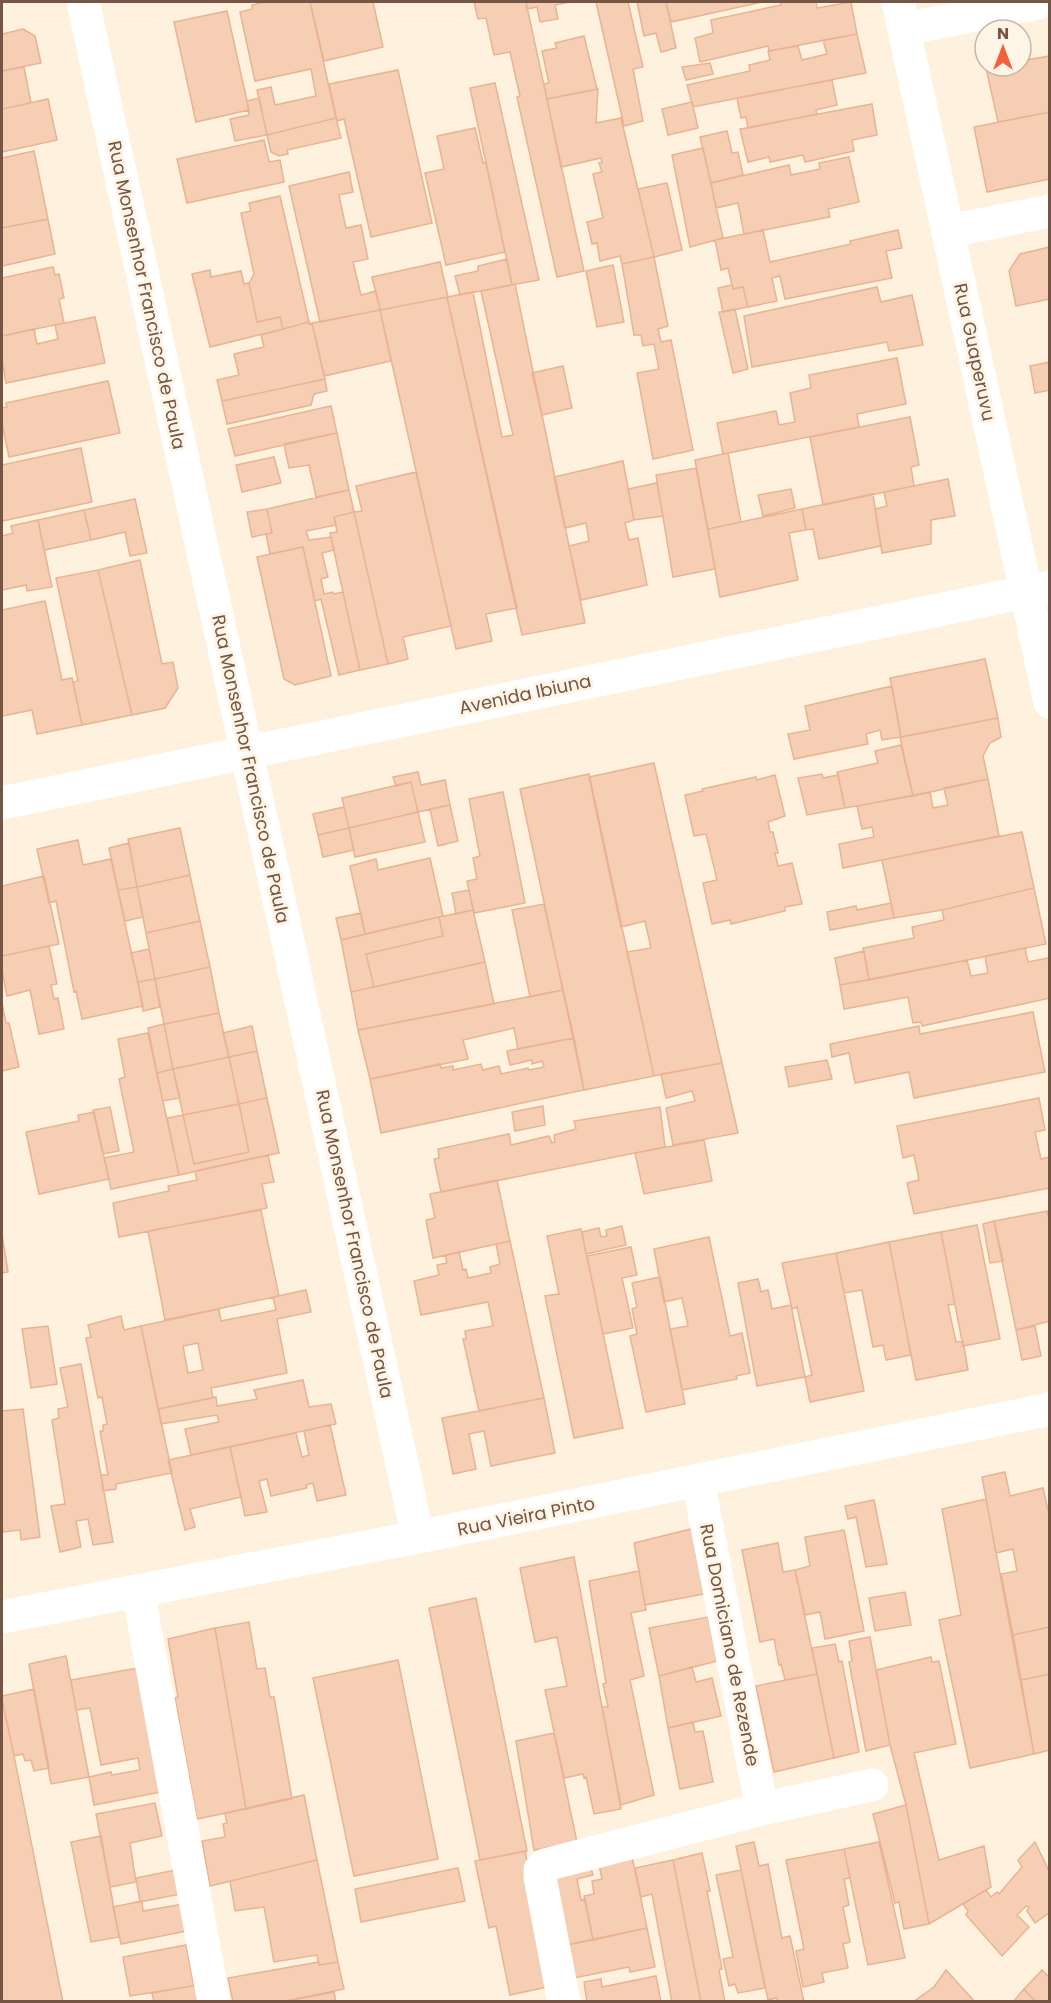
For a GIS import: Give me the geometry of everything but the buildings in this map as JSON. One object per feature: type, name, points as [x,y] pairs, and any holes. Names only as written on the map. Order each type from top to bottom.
[{"type":"street","name":"Rua Monsenhor Francisco de Paula","points":[[82,2],[418,1537]]},
{"type":"street","points":[[901,15],[1042,2]]},
{"type":"street","name":"Rua Guaperuvu","points":[[901,15],[948,231],[1038,589],[1050,702]]},
{"type":"street","points":[[948,231],[1050,211]]},
{"type":"street","name":"Avenida Ibiuna","points":[[2,803],[247,750],[1038,589]]},
{"type":"street","name":"Rua Vieira Pinto","points":[[2,1617],[418,1537],[1050,1409]]},
{"type":"street","name":"Rua Domiciano de Rezende","points":[[698,1481],[762,1809]]},
{"type":"street","points":[[138,1591],[214,2001]]},
{"type":"street","points":[[564,2001],[540,1877],[540,1870],[545,1865],[762,1809],[872,1785]]}]
